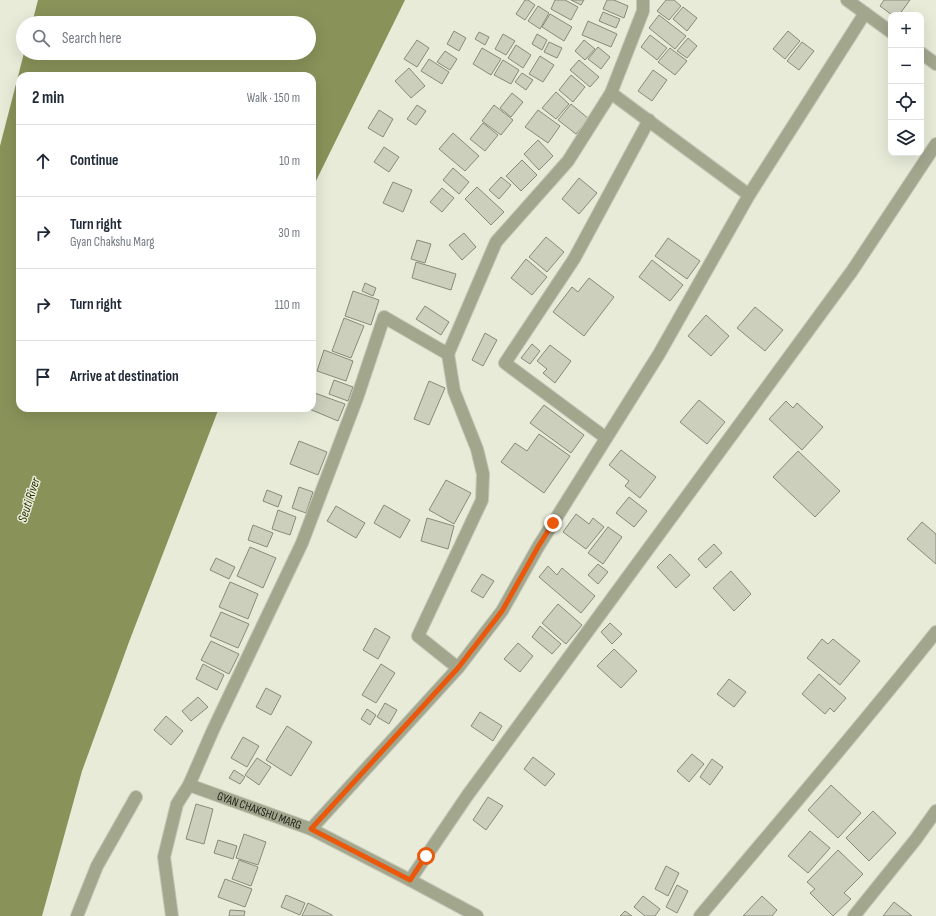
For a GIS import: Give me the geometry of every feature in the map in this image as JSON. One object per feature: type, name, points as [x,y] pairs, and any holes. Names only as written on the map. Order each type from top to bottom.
[{"type":"street","points":[[458,668],[418,636],[482,500],[483,474],[476,449],[454,391],[448,354],[496,242],[568,161],[611,93],[643,11],[643,0]]},
{"type":"street","points":[[847,0],[888,30]]},
{"type":"street","points":[[311,829],[458,668],[502,611],[538,547],[659,354],[750,195],[865,13]]},
{"type":"street","points":[[924,55],[936,64]]},
{"type":"street","points":[[611,93],[750,195]]},
{"type":"street","points":[[606,438],[505,364],[574,258],[649,120]]},
{"type":"street","points":[[410,880],[467,796],[852,272],[936,144]]},
{"type":"street","points":[[172,916],[164,857],[177,804],[189,785],[213,730],[302,543],[357,398],[384,317],[448,354]]},
{"type":"street","points":[[700,916],[787,814],[936,632]]},
{"type":"street","name":"GYAN CHAKSHU MARG","points":[[189,785],[311,829],[477,916]]},
{"type":"street","points":[[77,916],[97,866],[136,797]]},
{"type":"street","points":[[854,916],[916,839],[936,811]]},
{"type":"water","points":[[38,0],[405,0],[316,181],[316,72],[19,72],[22,60],[316,60],[316,16],[34,16]]},
{"type":"water","name":"Seuti River","points":[[16,84],[16,412],[217,412],[129,642],[82,771],[42,916],[0,916],[0,146]]},
{"type":"building","points":[[525,0],[528,0],[535,5],[525,20],[516,14]]},
{"type":"building","points":[[555,0],[565,0],[578,7],[571,20],[551,9]]},
{"type":"building","points":[[571,0],[584,0],[581,5]]},
{"type":"building","points":[[607,0],[614,0],[628,6],[624,18],[603,9]]},
{"type":"building","points":[[666,0],[674,0],[681,6],[669,20],[657,11]]},
{"type":"building","points":[[884,0],[910,0],[901,12],[888,12],[880,6]]},
{"type":"building","points":[[538,6],[549,13],[540,29],[528,21]]},
{"type":"building","points":[[683,7],[697,18],[687,31],[673,19]]},
{"type":"building","points":[[603,12],[620,19],[616,28],[599,21]]},
{"type":"building","points":[[550,14],[572,27],[564,41],[542,27]]},
{"type":"building","points":[[659,15],[686,36],[675,49],[649,28]]},
{"type":"building","points":[[588,21],[617,34],[611,47],[582,35]]},
{"type":"building","points":[[454,31],[466,38],[459,51],[447,44]]},
{"type":"building","points":[[788,31],[800,41],[785,59],[773,49]]},
{"type":"building","points":[[479,32],[489,37],[485,45],[475,39]]},
{"type":"building","points":[[503,34],[515,41],[506,55],[495,49]]},
{"type":"building","points":[[537,34],[547,40],[542,50],[532,44]]},
{"type":"building","points":[[650,35],[667,48],[657,60],[641,47]]},
{"type":"building","points":[[688,38],[697,46],[687,58],[677,51]]},
{"type":"building","points":[[417,40],[429,48],[417,67],[404,59]]},
{"type":"building","points":[[584,40],[595,49],[585,60],[575,51]]},
{"type":"building","points":[[549,42],[562,48],[557,58],[544,52]]},
{"type":"building","points":[[802,42],[814,51],[799,70],[787,61]]},
{"type":"building","points":[[516,45],[531,55],[523,68],[508,58]]},
{"type":"building","points":[[598,47],[610,57],[601,69],[588,59]]},
{"type":"building","points":[[482,48],[501,59],[491,75],[473,64]]},
{"type":"building","points":[[670,48],[687,61],[675,75],[658,62]]},
{"type":"building","points":[[445,51],[457,59],[450,70],[437,62]]},
{"type":"building","points":[[540,56],[554,65],[543,82],[529,74]]},
{"type":"building","points":[[429,59],[449,72],[442,84],[421,71]]},
{"type":"building","points":[[503,60],[519,70],[511,84],[494,75]]},
{"type":"building","points":[[579,60],[599,77],[590,87],[570,70]]},
{"type":"building","points":[[409,68],[425,86],[411,98],[395,81]]},
{"type":"building","points":[[653,70],[667,80],[652,101],[638,91]]},
{"type":"building","points":[[522,73],[533,80],[526,90],[515,82]]},
{"type":"building","points":[[571,75],[585,87],[573,102],[559,90]]},
{"type":"building","points":[[556,92],[569,104],[556,119],[542,108]]},
{"type":"building","points":[[512,93],[523,102],[511,117],[500,108]]},
{"type":"building","points":[[571,104],[589,119],[576,134],[558,120]]},
{"type":"building","points":[[417,105],[426,111],[416,125],[407,119]]},
{"type":"building","points":[[494,105],[513,120],[501,135],[482,121]]},
{"type":"building","points":[[379,110],[393,119],[383,137],[368,128]]},
{"type":"building","points":[[538,110],[560,126],[548,143],[525,127]]},
{"type":"building","points":[[483,123],[498,135],[485,151],[470,139]]},
{"type":"building","points":[[453,133],[479,156],[465,171],[439,149]]},
{"type":"building","points":[[538,140],[553,156],[539,170],[524,154]]},
{"type":"building","points":[[384,147],[399,157],[389,172],[374,162]]},
{"type":"building","points":[[522,160],[537,175],[521,191],[506,176]]},
{"type":"building","points":[[453,168],[469,182],[459,194],[443,180]]},
{"type":"building","points":[[501,177],[511,185],[499,199],[489,190]]},
{"type":"building","points":[[579,178],[597,193],[579,214],[562,199]]},
{"type":"building","points":[[393,182],[412,190],[403,212],[383,203]]},
{"type":"building","points":[[477,187],[504,212],[491,225],[465,199]]},
{"type":"building","points":[[442,188],[454,198],[442,212],[430,202]]},
{"type":"building","points":[[464,233],[476,247],[462,260],[449,245]]},
{"type":"building","points":[[546,237],[564,252],[547,272],[529,257]]},
{"type":"building","points":[[668,238],[700,261],[687,279],[655,256]]},
{"type":"building","points":[[417,240],[431,244],[425,263],[411,259]]},
{"type":"building","points":[[526,259],[547,277],[532,295],[511,278]]},
{"type":"building","points":[[652,260],[683,285],[670,301],[639,277]]},
{"type":"building","points":[[416,262],[456,274],[451,290],[412,278]]},
{"type":"building","points":[[589,278],[614,297],[584,336],[553,312],[572,287],[578,292]]},
{"type":"building","points":[[365,283],[376,288],[373,296],[362,291]]},
{"type":"building","points":[[353,291],[379,300],[371,325],[345,316]]},
{"type":"building","points":[[425,306],[449,322],[441,335],[416,319]]},
{"type":"building","points":[[755,307],[783,330],[765,351],[737,328]]},
{"type":"building","points":[[706,315],[729,336],[711,356],[688,336]]},
{"type":"building","points":[[344,318],[364,326],[351,358],[332,351]]},
{"type":"building","points":[[485,333],[497,340],[483,366],[472,360]]},
{"type":"building","points":[[532,344],[540,351],[530,364],[521,358]]},
{"type":"building","points":[[550,345],[571,361],[555,383],[543,373],[547,369],[537,361]]},
{"type":"building","points":[[324,350],[353,361],[346,381],[317,371]]},
{"type":"building","points":[[334,380],[353,387],[348,401],[329,394]]},
{"type":"building","points":[[429,381],[445,388],[429,425],[414,419]]},
{"type":"building","points":[[316,393],[345,404],[338,421],[316,412]]},
{"type":"building","points":[[699,400],[725,422],[707,444],[680,422]]},
{"type":"building","points":[[786,401],[793,408],[797,403],[823,427],[802,450],[769,419]]},
{"type":"building","points":[[544,405],[584,435],[571,453],[530,423]]},
{"type":"building","points":[[539,434],[570,456],[544,493],[501,462],[515,443],[527,451]]},
{"type":"building","points":[[299,441],[327,452],[318,475],[290,464]]},
{"type":"building","points":[[621,450],[656,477],[640,498],[625,486],[629,481],[609,465]]},
{"type":"building","points":[[798,451],[840,491],[815,517],[773,477]]},
{"type":"building","points":[[446,480],[471,493],[454,524],[429,510]]},
{"type":"building","points":[[299,487],[313,492],[306,513],[292,508]]},
{"type":"building","points":[[267,490],[282,496],[278,507],[263,501]]},
{"type":"building","points":[[629,497],[647,511],[634,527],[616,513]]},
{"type":"building","points":[[384,505],[410,520],[400,538],[374,523]]},
{"type":"building","points":[[336,506],[365,523],[356,538],[327,521]]},
{"type":"building","points":[[278,510],[296,517],[290,535],[272,529]]},
{"type":"building","points":[[576,514],[589,524],[593,518],[604,527],[586,549],[563,532]]},
{"type":"building","points":[[427,518],[454,526],[448,549],[421,541]]},
{"type":"building","points":[[922,522],[936,534],[936,564],[907,539]]},
{"type":"building","points":[[253,525],[273,533],[267,547],[248,540]]},
{"type":"building","points":[[608,527],[622,537],[603,564],[588,553]]},
{"type":"building","points":[[714,544],[722,553],[706,568],[698,559]]},
{"type":"building","points":[[250,547],[276,558],[263,588],[237,576]]},
{"type":"building","points":[[670,554],[690,575],[676,588],[657,567]]},
{"type":"building","points":[[216,558],[235,567],[229,579],[210,570]]},
{"type":"building","points":[[598,564],[608,572],[598,584],[588,575]]},
{"type":"building","points":[[548,566],[557,575],[562,568],[595,596],[581,613],[539,577]]},
{"type":"building","points":[[731,571],[751,594],[734,611],[713,588]]},
{"type":"building","points":[[482,574],[494,581],[483,598],[471,591]]},
{"type":"building","points":[[230,582],[258,594],[248,619],[219,607]]},
{"type":"building","points":[[558,604],[582,625],[566,644],[542,623]]},
{"type":"building","points":[[221,612],[249,624],[238,648],[210,636]]},
{"type":"building","points":[[610,623],[622,634],[612,644],[601,632]]},
{"type":"building","points":[[540,626],[561,644],[552,654],[532,637]]},
{"type":"building","points":[[375,628],[390,637],[378,659],[363,650]]},
{"type":"building","points":[[822,639],[828,644],[833,639],[860,661],[840,685],[807,658]]},
{"type":"building","points":[[211,641],[239,654],[229,674],[201,660]]},
{"type":"building","points":[[518,643],[533,656],[520,672],[504,659]]},
{"type":"building","points":[[614,649],[637,671],[621,688],[597,666]]},
{"type":"building","points":[[203,664],[224,675],[217,690],[196,679]]},
{"type":"building","points":[[381,664],[395,673],[376,703],[362,695]]},
{"type":"building","points":[[819,674],[846,698],[834,712],[830,708],[825,714],[802,694]]},
{"type":"building","points":[[729,679],[746,692],[734,707],[717,694]]},
{"type":"building","points":[[266,688],[281,696],[271,715],[256,707]]},
{"type":"building","points":[[198,697],[208,707],[191,721],[182,711]]},
{"type":"building","points":[[385,703],[397,710],[389,724],[377,717]]},
{"type":"building","points":[[367,709],[376,715],[370,725],[361,719]]},
{"type":"building","points":[[480,712],[502,726],[493,741],[471,726]]},
{"type":"building","points":[[166,716],[183,731],[171,745],[154,730]]},
{"type":"building","points":[[287,726],[312,742],[291,776],[266,760]]},
{"type":"building","points":[[243,737],[259,746],[247,767],[231,758]]},
{"type":"building","points":[[692,754],[704,764],[689,782],[677,771]]},
{"type":"building","points":[[533,757],[555,774],[545,786],[524,769]]},
{"type":"building","points":[[257,758],[271,767],[259,785],[245,775]]},
{"type":"building","points":[[712,759],[723,767],[710,785],[700,777]]},
{"type":"building","points":[[234,770],[245,777],[240,784],[229,778]]},
{"type":"building","points":[[831,785],[861,813],[838,838],[808,810]]},
{"type":"building","points":[[488,797],[503,806],[486,830],[473,820]]},
{"type":"building","points":[[196,804],[213,809],[204,844],[186,839]]},
{"type":"building","points":[[873,811],[896,833],[869,861],[846,838]]},
{"type":"building","points":[[810,831],[830,848],[808,873],[788,856]]},
{"type":"building","points":[[244,834],[266,842],[258,865],[236,858]]},
{"type":"building","points":[[218,840],[237,846],[233,859],[214,853]]},
{"type":"building","points":[[838,850],[863,874],[844,893],[851,899],[833,916],[810,893],[815,889],[807,882]]},
{"type":"building","points":[[239,860],[258,867],[251,886],[232,879]]},
{"type":"building","points":[[666,866],[679,873],[668,896],[655,889]]},
{"type":"building","points":[[225,879],[252,889],[245,907],[218,897]]},
{"type":"building","points":[[677,885],[688,891],[677,913],[666,907]]},
{"type":"building","points":[[286,895],[305,903],[300,915],[281,907]]},
{"type":"building","points":[[643,896],[660,909],[655,916],[645,916],[634,907]]},
{"type":"building","points":[[762,896],[777,910],[772,916],[743,916]]},
{"type":"building","points":[[894,902],[912,916],[883,916]]},
{"type":"building","points":[[308,903],[332,915],[332,916],[302,916]]},
{"type":"building","points":[[230,910],[245,911],[244,916],[229,916]]},
{"type":"building","points":[[625,911],[632,916],[620,916]]},
{"type":"route","points":[[426,856],[410,880],[311,829],[458,668],[502,611],[553,523]]}]
